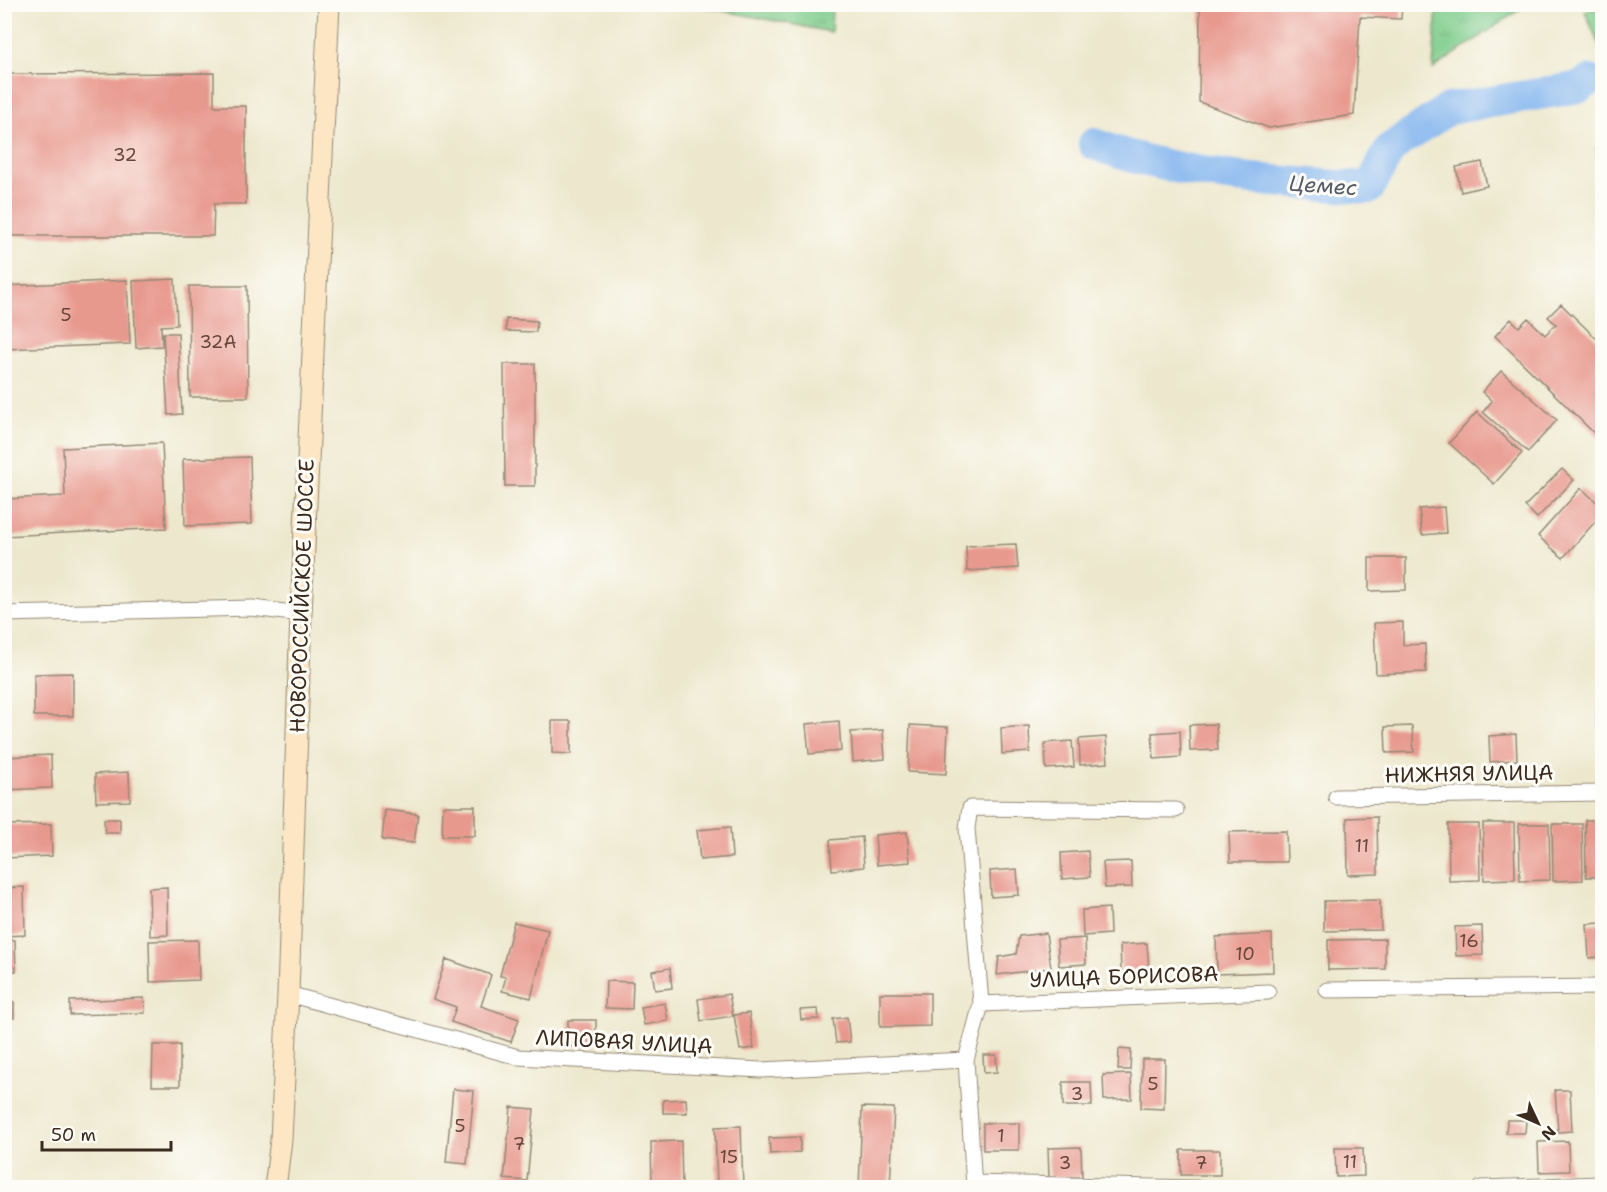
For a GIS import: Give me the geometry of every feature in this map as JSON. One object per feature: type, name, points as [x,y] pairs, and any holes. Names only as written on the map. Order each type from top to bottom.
[{"type":"main road","name":"НОВОРОССИЙСКОЕ ШОССЕ","points":[[275,1188],[281,1140],[288,994],[301,614],[329,4]]},
{"type":"street","points":[[4,614],[252,608],[301,614]]},
{"type":"street","name":"НИЖНЯЯ УЛИЦА","points":[[1336,796],[1602,793]]},
{"type":"street","points":[[1176,810],[970,808],[967,828],[981,1004],[966,1060],[974,1185],[1197,1188]]},
{"type":"street","points":[[1327,990],[1602,987]]},
{"type":"street","name":"УЛИЦА БОРИСОВА","points":[[981,1004],[1268,992]]},
{"type":"street","name":"ЛИПОВАЯ УЛИЦА","points":[[288,994],[518,1057],[761,1070],[966,1060]]},
{"type":"street","points":[[1481,1188],[1602,1184]]},
{"type":"green space","points":[[1437,4],[1526,5],[1433,69]]},
{"type":"green space","points":[[694,5],[832,5],[831,32]]},
{"type":"green space","points":[[1597,5],[1602,5],[1602,51],[1585,12]]},
{"type":"building","points":[[1183,4],[1402,4],[1401,19],[1360,17],[1354,115],[1269,128],[1199,102],[1200,7],[1182,6]]},
{"type":"building","points":[[214,73],[214,106],[246,106],[246,204],[214,204],[213,236],[5,236],[5,74]]},
{"type":"building","points":[[1602,147],[1602,176],[1601,176],[1596,148]]},
{"type":"building","points":[[1482,162],[1487,186],[1461,192],[1456,167]]},
{"type":"building","points":[[175,279],[177,325],[161,326],[162,346],[136,348],[133,281]]},
{"type":"building","points":[[127,280],[130,344],[4,349],[4,286]]},
{"type":"building","points":[[189,286],[247,286],[248,397],[190,397]]},
{"type":"building","points":[[1561,304],[1602,344],[1602,441],[1495,336],[1511,319],[1519,327],[1528,318],[1545,335],[1556,324],[1548,317]]},
{"type":"building","points":[[506,319],[537,321],[536,332],[506,331]]},
{"type":"building","points":[[163,333],[178,333],[182,414],[168,415]]},
{"type":"building","points":[[504,364],[535,364],[535,486],[505,486]]},
{"type":"building","points":[[1501,371],[1557,420],[1528,452],[1483,412],[1492,401],[1482,392]]},
{"type":"building","points":[[1477,412],[1522,453],[1494,484],[1449,443]]},
{"type":"building","points":[[162,443],[166,528],[4,536],[4,499],[65,496],[63,448]]},
{"type":"building","points":[[250,457],[252,524],[185,526],[183,459]]},
{"type":"building","points":[[1562,469],[1574,480],[1537,518],[1525,506]]},
{"type":"building","points":[[1581,488],[1602,507],[1602,514],[1563,558],[1538,536]]},
{"type":"building","points":[[1444,507],[1446,533],[1422,535],[1419,509]]},
{"type":"building","points":[[1016,544],[1018,568],[967,571],[966,546]]},
{"type":"building","points":[[1369,558],[1406,558],[1406,590],[1369,591]]},
{"type":"building","points":[[1403,622],[1403,645],[1425,644],[1426,672],[1376,674],[1374,623]]},
{"type":"building","points":[[73,673],[73,716],[34,716],[34,674]]},
{"type":"building","points":[[1602,699],[1602,730],[1599,730],[1598,700]]},
{"type":"building","points":[[552,721],[571,721],[571,754],[552,753]]},
{"type":"building","points":[[839,721],[841,751],[809,754],[806,724]]},
{"type":"building","points":[[1216,724],[1218,750],[1190,751],[1189,725]]},
{"type":"building","points":[[910,725],[948,727],[946,774],[908,772]]},
{"type":"building","points":[[1029,726],[1030,752],[1002,754],[1001,728]]},
{"type":"building","points":[[1412,726],[1414,752],[1386,753],[1385,727]]},
{"type":"building","points":[[883,730],[885,759],[853,762],[851,732]]},
{"type":"building","points":[[1180,731],[1181,757],[1154,759],[1152,733]]},
{"type":"building","points":[[1516,734],[1517,760],[1490,762],[1489,736]]},
{"type":"building","points":[[1106,737],[1108,763],[1080,765],[1079,739]]},
{"type":"building","points":[[1072,741],[1074,767],[1046,769],[1045,743]]},
{"type":"building","points":[[51,755],[52,788],[4,790],[4,757]]},
{"type":"building","points":[[129,772],[130,801],[96,802],[95,774]]},
{"type":"building","points":[[443,806],[475,806],[475,836],[442,836]]},
{"type":"building","points":[[385,810],[418,814],[414,843],[382,840]]},
{"type":"building","points":[[1377,817],[1378,874],[1348,875],[1347,818]]},
{"type":"building","points":[[104,819],[120,819],[120,833],[105,833]]},
{"type":"building","points":[[1585,820],[1602,820],[1602,877],[1586,877]]},
{"type":"building","points":[[1483,823],[1514,823],[1515,879],[1484,880]]},
{"type":"building","points":[[51,824],[52,856],[4,858],[4,825]]},
{"type":"building","points":[[1448,824],[1479,824],[1480,880],[1449,881]]},
{"type":"building","points":[[1519,824],[1549,824],[1550,880],[1520,881]]},
{"type":"building","points":[[1552,824],[1582,824],[1583,880],[1553,881]]},
{"type":"building","points":[[730,827],[732,857],[700,860],[697,830]]},
{"type":"building","points":[[1286,831],[1287,862],[1230,862],[1229,832]]},
{"type":"building","points":[[907,832],[910,862],[877,865],[875,835]]},
{"type":"building","points":[[862,837],[864,867],[832,870],[830,840]]},
{"type":"building","points":[[1088,851],[1090,877],[1062,879],[1061,853]]},
{"type":"building","points":[[1131,861],[1132,887],[1105,888],[1103,862]]},
{"type":"building","points":[[1017,869],[1019,895],[991,897],[990,871]]},
{"type":"building","points":[[24,887],[25,935],[4,936],[4,888]]},
{"type":"building","points":[[167,887],[168,935],[150,936],[149,888]]},
{"type":"building","points":[[1380,900],[1381,930],[1324,931],[1324,901]]},
{"type":"building","points":[[1109,908],[1110,934],[1083,936],[1082,910]]},
{"type":"building","points":[[514,922],[548,930],[531,998],[502,991],[506,977],[500,976]]},
{"type":"building","points":[[1602,923],[1602,957],[1589,958],[1587,924]]},
{"type":"building","points":[[1482,926],[1483,955],[1456,956],[1455,927]]},
{"type":"building","points":[[1046,933],[1051,968],[997,975],[999,957],[1016,954],[1019,936]]},
{"type":"building","points":[[1272,934],[1273,972],[1217,974],[1216,937]]},
{"type":"building","points":[[1085,938],[1086,964],[1059,966],[1057,940]]},
{"type":"building","points":[[1385,939],[1385,969],[1328,970],[1328,940]]},
{"type":"building","points":[[4,940],[15,940],[16,971],[4,971]]},
{"type":"building","points":[[198,940],[199,980],[150,982],[149,941]]},
{"type":"building","points":[[1147,943],[1149,969],[1121,971],[1120,945]]},
{"type":"building","points":[[446,959],[491,975],[481,1006],[519,1019],[511,1042],[451,1022],[456,1007],[433,999]]},
{"type":"building","points":[[670,968],[672,988],[655,990],[652,971]]},
{"type":"building","points":[[606,981],[633,982],[632,1009],[605,1008]]},
{"type":"building","points":[[880,993],[930,993],[930,1026],[880,1027]]},
{"type":"building","points":[[729,994],[733,1016],[701,1021],[698,999]]},
{"type":"building","points":[[144,998],[145,1013],[70,1015],[70,1001]]},
{"type":"building","points":[[14,1002],[14,1018],[4,1018],[4,1003]]},
{"type":"building","points":[[665,1003],[668,1021],[644,1025],[641,1007]]},
{"type":"building","points":[[818,1009],[819,1019],[801,1020],[800,1010]]},
{"type":"building","points":[[749,1013],[754,1048],[740,1050],[734,1015]]},
{"type":"building","points":[[847,1017],[850,1042],[836,1043],[833,1019]]},
{"type":"building","points":[[568,1020],[596,1020],[596,1046],[568,1046]]},
{"type":"building","points":[[153,1045],[180,1045],[180,1086],[152,1086]]},
{"type":"building","points":[[1119,1049],[1131,1050],[1130,1070],[1118,1070]]},
{"type":"building","points":[[983,1055],[996,1055],[997,1072],[984,1073]]},
{"type":"building","points":[[1142,1059],[1165,1059],[1164,1109],[1141,1108]]},
{"type":"building","points":[[1131,1074],[1132,1099],[1104,1100],[1103,1075]]},
{"type":"building","points":[[1063,1082],[1091,1082],[1092,1106],[1063,1106]]},
{"type":"building","points":[[453,1089],[474,1091],[467,1164],[446,1162]]},
{"type":"building","points":[[1555,1090],[1570,1090],[1572,1131],[1558,1132]]},
{"type":"building","points":[[686,1099],[687,1113],[663,1113],[663,1100]]},
{"type":"building","points":[[511,1107],[534,1109],[527,1181],[504,1179]]},
{"type":"building","points":[[862,1107],[894,1108],[890,1188],[859,1188]]},
{"type":"building","points":[[1507,1120],[1526,1120],[1525,1133],[1506,1133]]},
{"type":"building","points":[[983,1123],[1019,1123],[1019,1150],[983,1150]]},
{"type":"building","points":[[741,1126],[743,1188],[717,1188],[715,1127]]},
{"type":"building","points":[[800,1137],[800,1152],[770,1154],[769,1138]]},
{"type":"building","points":[[681,1141],[682,1188],[652,1188],[651,1142]]},
{"type":"building","points":[[1568,1141],[1569,1171],[1539,1172],[1538,1142]]},
{"type":"building","points":[[1081,1147],[1082,1177],[1049,1178],[1048,1148]]},
{"type":"building","points":[[1335,1148],[1363,1148],[1364,1176],[1336,1177]]},
{"type":"building","points":[[1181,1150],[1220,1150],[1220,1175],[1181,1175]]},
{"type":"waterway","name":"Цемес","points":[[1094,144],[1160,164],[1195,171],[1264,180],[1369,188],[1391,148],[1448,109],[1580,87],[1590,81]]}]
